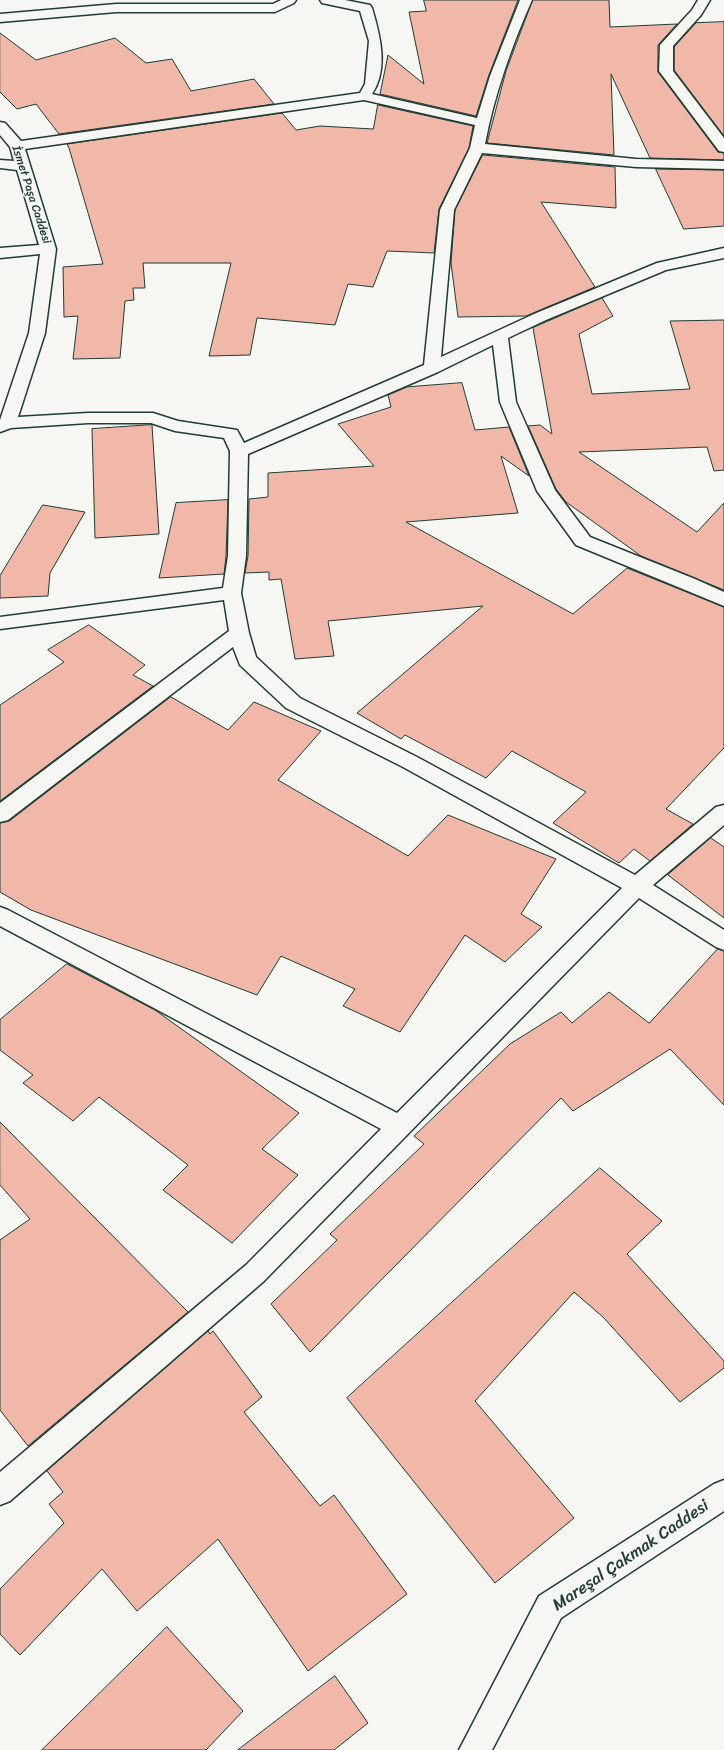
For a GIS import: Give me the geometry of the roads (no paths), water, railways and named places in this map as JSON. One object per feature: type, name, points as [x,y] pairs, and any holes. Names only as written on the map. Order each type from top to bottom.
[{"type":"street","points":[[0,18],[116,8],[275,8],[290,0]]},
{"type":"street","points":[[326,0],[366,8],[375,41],[372,84],[364,96]]},
{"type":"street","points":[[432,368],[447,210],[477,148],[482,123],[520,13],[526,0]]},
{"type":"street","points":[[704,0],[697,12],[667,45],[666,70],[724,148]]},
{"type":"street","points":[[16,146],[364,96],[482,123]]},
{"type":"street","name":"İsmet Paşa Caddesi","points":[[0,126],[16,146],[48,249],[37,333],[4,425]]},
{"type":"street","points":[[477,148],[636,163],[724,165]]},
{"type":"street","points":[[0,164],[23,166]]},
{"type":"street","points":[[0,253],[48,249]]},
{"type":"street","points":[[239,451],[432,368],[540,317],[662,266],[724,252]]},
{"type":"street","points":[[500,336],[508,402],[546,491],[583,541],[688,583],[724,600]]},
{"type":"street","points":[[4,425],[88,418],[153,418],[175,426],[231,434],[239,451],[237,556],[232,593],[239,633],[247,660],[293,702],[410,762],[637,886],[724,941]]},
{"type":"street","points":[[0,623],[232,593]]},
{"type":"street","points":[[0,814],[239,633]]},
{"type":"street","points":[[0,1491],[255,1273],[637,886],[724,813]]},
{"type":"street","points":[[0,916],[400,1127]]},
{"type":"street","name":"Mareşal Çakmak Caddesi","points":[[475,1750],[550,1607],[724,1494]]}]
